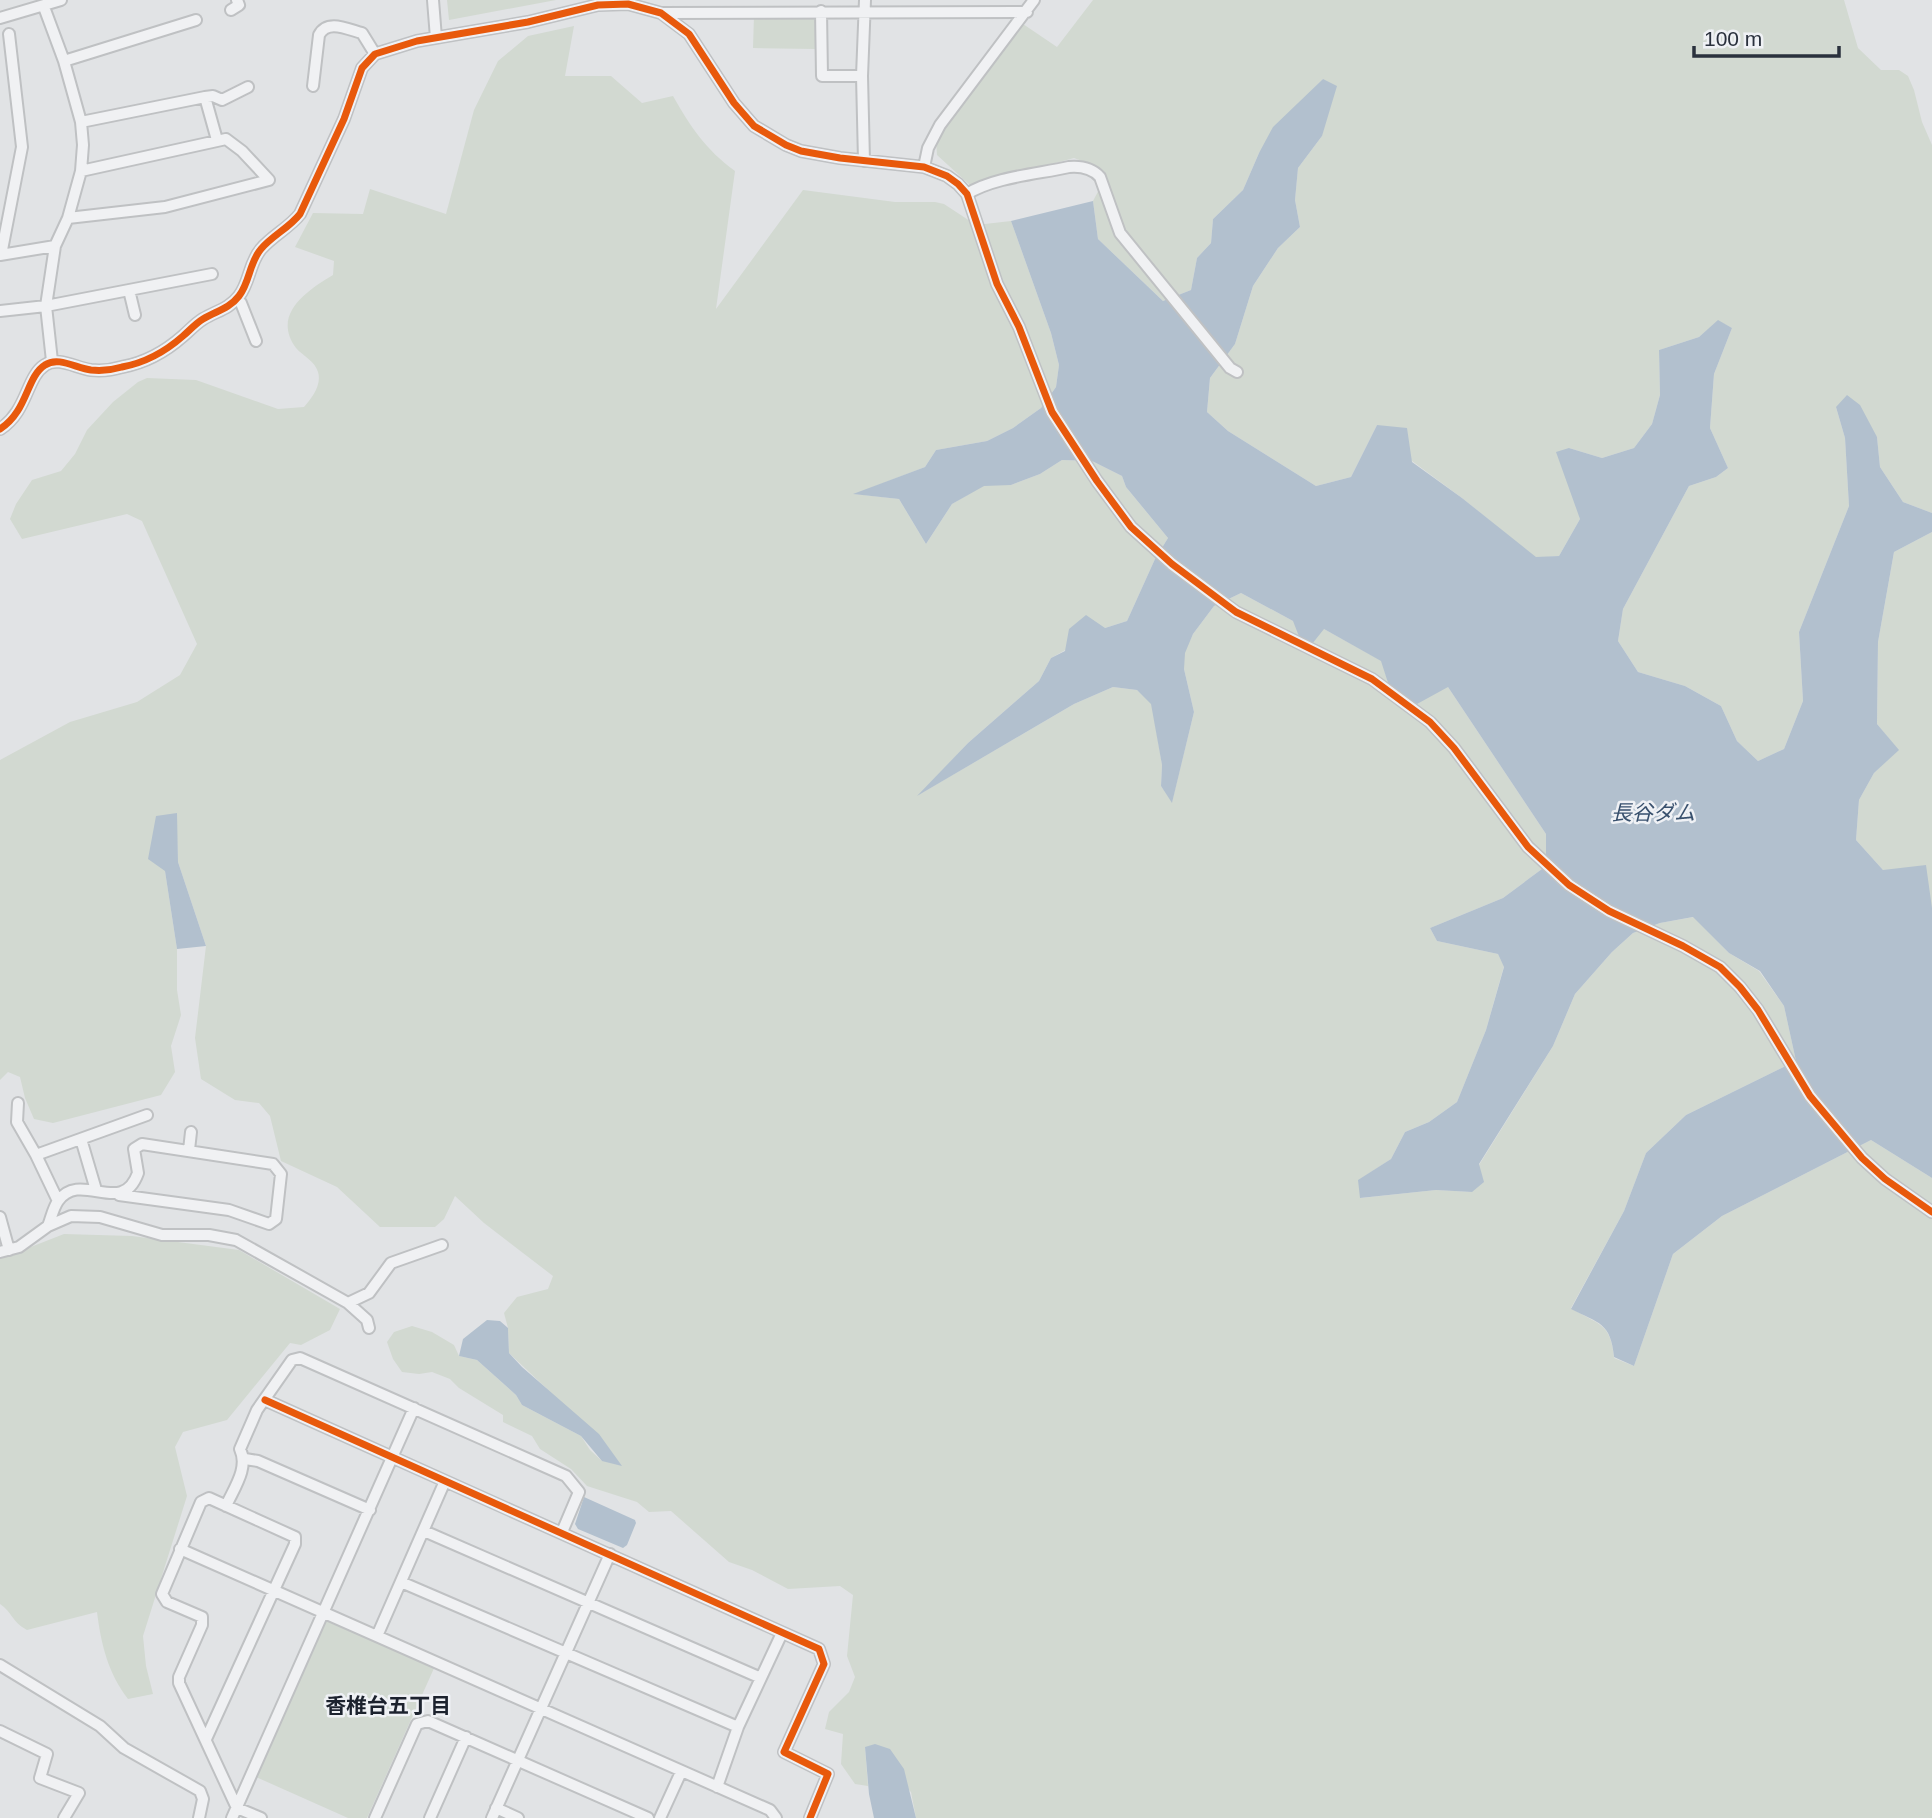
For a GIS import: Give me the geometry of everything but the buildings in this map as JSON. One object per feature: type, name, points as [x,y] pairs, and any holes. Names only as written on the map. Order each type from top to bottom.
[{"type":"street","points":[[0,18],[29,5],[44,7],[61,0]]},
{"type":"street","points":[[433,0],[436,38]]},
{"type":"street","points":[[562,14],[573,0]]},
{"type":"street","points":[[713,0],[721,12]]},
{"type":"street","points":[[924,167],[928,148],[940,125],[1034,0]]},
{"type":"street","points":[[0,429],[21,409],[41,368],[52,361],[92,370],[109,370],[135,364],[176,342],[204,318],[237,299],[244,290],[258,252],[280,230],[293,224],[300,214],[344,119],[362,68],[375,54],[398,46],[598,5],[628,4],[721,12],[778,6],[821,11],[865,5],[936,5],[1027,12]]},
{"type":"street","points":[[864,160],[862,76],[865,5]]},
{"type":"street","points":[[44,7],[64,61],[81,122],[83,145],[80,172],[68,218],[55,246],[46,306],[52,361]]},
{"type":"street","points":[[669,9],[689,34],[734,103],[765,135],[801,151],[924,167],[947,176],[958,184],[967,194],[997,284],[1018,327],[1052,412],[1131,527],[1172,564],[1236,612],[1372,679],[1411,706],[1454,748],[1528,847],[1569,885],[1599,905],[1720,967],[1746,995],[1810,1096],[1862,1158],[1885,1179],[1932,1212]]},
{"type":"street","points":[[821,11],[822,76],[862,76]]},
{"type":"street","points":[[64,61],[196,20]]},
{"type":"street","points":[[313,86],[319,36],[322,29],[329,25],[362,33],[375,54]]},
{"type":"street","points":[[9,34],[22,147],[1,255],[55,246]]},
{"type":"street","points":[[81,122],[205,97],[213,96],[222,100],[248,87]]},
{"type":"street","points":[[205,97],[217,140]]},
{"type":"street","points":[[68,218],[165,207],[269,180],[242,151],[226,139],[80,172]]},
{"type":"street","points":[[967,194],[976,188],[1069,167],[1077,166],[1096,172],[1120,233],[1233,370]]},
{"type":"street","points":[[0,311],[46,306],[212,274]]},
{"type":"street","points":[[129,290],[135,315]]},
{"type":"street","points":[[237,299],[256,341]]},
{"type":"street","points":[[18,1103],[17,1122],[58,1201]]},
{"type":"street","points":[[36,1155],[147,1115]]},
{"type":"street","points":[[189,1150],[191,1132]]},
{"type":"street","points":[[81,1139],[96,1190]]},
{"type":"street","points":[[48,1226],[58,1201],[67,1192],[75,1190],[96,1190],[118,1195],[229,1210],[269,1224],[276,1219],[281,1174],[273,1164],[142,1144],[134,1149],[138,1165],[136,1179],[127,1191],[118,1195]]},
{"type":"street","points":[[0,1217],[4,1251],[19,1247],[48,1226],[71,1216],[100,1217],[162,1235],[209,1234],[236,1240],[348,1303],[367,1320],[369,1328]]},
{"type":"street","points":[[348,1303],[369,1293],[391,1262],[442,1245]]},
{"type":"street","points":[[226,1506],[245,1459],[240,1449],[257,1410],[292,1360],[300,1359],[565,1476],[579,1492],[562,1532]]},
{"type":"street","points":[[265,1400],[818,1649],[824,1664],[783,1752],[828,1774],[810,1818]]},
{"type":"street","points":[[235,1813],[321,1612],[370,1510],[414,1408]]},
{"type":"street","points":[[245,1459],[258,1461],[370,1510]]},
{"type":"street","points":[[377,1636],[445,1481]]},
{"type":"street","points":[[206,1739],[295,1544],[295,1537],[209,1499],[201,1502],[162,1594],[167,1601],[202,1617],[202,1625],[179,1677],[179,1683],[206,1739],[235,1813]]},
{"type":"street","points":[[424,1531],[761,1678]]},
{"type":"street","points":[[180,1549],[773,1814],[789,1818]]},
{"type":"street","points":[[518,1818],[494,1813],[610,1554]]},
{"type":"street","points":[[401,1582],[738,1727]]},
{"type":"street","points":[[717,1787],[738,1727],[782,1633]]},
{"type":"street","points":[[0,1665],[100,1726],[124,1748],[200,1791],[203,1799],[199,1818]]},
{"type":"street","points":[[375,1818],[417,1724],[428,1721],[648,1818]]},
{"type":"street","points":[[0,1731],[47,1754],[40,1778],[79,1793],[64,1818]]},
{"type":"street","points":[[430,1818],[466,1737]]},
{"type":"street","points":[[660,1818],[681,1772]]},
{"type":"street","points":[[235,1813],[261,1818]]},
{"type":"shaded area","points":[[447,0],[556,0],[449,20]]},
{"type":"shaded area","points":[[1093,0],[1844,0],[1858,48],[1881,70],[1899,70],[1908,76],[1932,145],[1932,513],[1903,502],[1880,467],[1877,437],[1836,407],[1845,438],[1849,506],[1799,632],[1803,701],[1784,749],[1758,761],[1737,741],[1721,706],[1685,686],[1638,672],[1618,641],[1623,609],[1689,486],[1716,477],[1728,468],[1710,428],[1714,374],[1732,328],[1718,321],[1699,337],[1659,350],[1660,395],[1652,424],[1634,448],[1602,458],[1569,448],[1580,519],[1559,556],[1536,558],[1412,461],[1377,425],[1351,477],[1316,486],[1228,431],[1207,412],[1210,378],[1235,344],[1253,286],[1278,248],[1300,227],[1295,200],[1298,168],[1322,136],[1323,79],[1259,153],[1243,190],[1213,219],[1211,243],[1197,258],[1191,290],[1163,301],[1098,239],[1093,201],[1102,184],[1102,173],[1095,166],[1074,158],[971,186],[937,155],[936,139],[1023,24],[1057,47]]},
{"type":"shaded area","points":[[754,15],[816,16],[815,49],[753,48]]},
{"type":"shaded area","points":[[574,26],[565,76],[611,76],[642,103],[673,96],[700,137],[715,155],[735,171],[716,309],[803,190],[895,202],[935,202],[944,204],[976,225],[1011,221],[1051,333],[1059,365],[1056,387],[1041,408],[1013,428],[987,441],[936,450],[925,467],[855,494],[899,499],[926,544],[952,504],[984,485],[1011,485],[1040,474],[1062,460],[1092,461],[1122,476],[1126,487],[1168,538],[1155,559],[1127,621],[1105,628],[1051,658],[1039,681],[968,743],[920,794],[1074,704],[1113,687],[1137,690],[1152,704],[1162,765],[1161,786],[1172,802],[1194,712],[1184,669],[1184,653],[1193,634],[1214,606],[1241,593],[1293,621],[1324,629],[1382,661],[1389,686],[1448,687],[1546,834],[1546,866],[1503,898],[1430,928],[1437,941],[1498,954],[1504,966],[1486,1030],[1457,1102],[1429,1122],[1405,1132],[1391,1159],[1359,1180],[1361,1198],[1436,1190],[1472,1192],[1479,1165],[1553,1046],[1575,994],[1612,952],[1633,933],[1660,923],[1694,917],[1729,953],[1759,971],[1784,1006],[1796,1061],[1686,1115],[1646,1153],[1624,1211],[1571,1308],[1602,1326],[1610,1337],[1614,1358],[1634,1366],[1673,1254],[1722,1216],[1871,1140],[1932,1178],[1932,1818],[916,1818],[911,1792],[865,1747],[868,1786],[855,1784],[841,1764],[843,1734],[825,1729],[829,1712],[849,1692],[855,1677],[847,1656],[853,1595],[840,1586],[788,1589],[752,1570],[729,1562],[671,1511],[649,1512],[637,1502],[587,1486],[571,1469],[540,1449],[532,1436],[503,1422],[503,1415],[459,1388],[450,1379],[432,1372],[402,1372],[393,1359],[387,1342],[394,1332],[412,1326],[432,1332],[454,1345],[459,1356],[477,1360],[516,1395],[522,1405],[581,1436],[590,1450],[602,1461],[546,1388],[509,1353],[508,1328],[504,1313],[517,1297],[548,1289],[553,1276],[484,1223],[455,1196],[444,1219],[435,1227],[380,1227],[337,1187],[281,1161],[270,1116],[259,1103],[235,1100],[201,1079],[195,1038],[206,946],[178,862],[176,813],[165,871],[177,949],[177,990],[181,1015],[171,1046],[175,1072],[161,1095],[53,1123],[34,1119],[20,1077],[8,1072],[0,1080],[0,760],[70,722],[137,702],[180,675],[197,644],[142,521],[127,514],[22,539],[10,519],[16,504],[32,480],[61,471],[75,454],[87,430],[113,402],[147,378],[196,380],[278,409],[304,407],[313,395],[319,377],[312,362],[296,348],[289,336],[290,314],[304,296],[333,275],[334,261],[295,247],[313,213],[363,214],[370,189],[446,214],[474,110],[498,61],[528,36]]},
{"type":"shaded area","points":[[1932,532],[1932,908],[1883,870],[1856,840],[1859,800],[1874,773],[1898,750],[1877,724],[1878,642],[1894,552]]},
{"type":"shaded area","points":[[64,1234],[132,1236],[239,1250],[340,1309],[330,1330],[301,1345],[290,1343],[227,1420],[183,1432],[175,1447],[187,1496],[143,1636],[146,1666],[153,1694],[128,1699],[106,1658],[97,1612],[27,1630],[0,1604],[0,1259]]},
{"type":"shaded area","points":[[325,1618],[435,1666],[367,1818],[348,1818],[256,1777]]},
{"type":"water","name":"長谷ダム","points":[[1323,79],[1337,86],[1322,136],[1298,168],[1295,200],[1300,227],[1278,248],[1253,286],[1235,344],[1210,378],[1207,412],[1228,431],[1316,486],[1351,477],[1377,425],[1407,428],[1412,462],[1536,557],[1559,556],[1580,519],[1556,452],[1569,448],[1602,458],[1634,448],[1652,424],[1660,395],[1659,350],[1699,337],[1718,320],[1732,328],[1714,374],[1710,428],[1728,468],[1716,477],[1689,486],[1623,609],[1618,641],[1638,672],[1685,686],[1721,706],[1737,741],[1758,761],[1784,749],[1803,701],[1799,632],[1849,506],[1845,438],[1836,407],[1847,395],[1860,405],[1877,437],[1880,467],[1903,502],[1932,513],[1932,532],[1894,552],[1878,642],[1877,724],[1899,750],[1874,773],[1859,800],[1856,840],[1883,870],[1926,865],[1932,908],[1932,1178],[1871,1140],[1722,1216],[1673,1254],[1634,1366],[1614,1357],[1610,1337],[1602,1326],[1571,1309],[1624,1211],[1646,1153],[1686,1115],[1796,1061],[1784,1006],[1760,971],[1729,953],[1693,917],[1660,923],[1633,933],[1612,952],[1575,994],[1553,1046],[1479,1164],[1484,1182],[1472,1192],[1436,1190],[1360,1198],[1358,1180],[1391,1159],[1405,1132],[1429,1122],[1457,1102],[1486,1030],[1504,967],[1498,954],[1437,941],[1430,928],[1503,898],[1546,866],[1546,834],[1448,687],[1417,704],[1389,686],[1381,661],[1324,629],[1312,644],[1300,639],[1293,621],[1241,593],[1214,606],[1193,634],[1185,653],[1184,669],[1194,712],[1172,803],[1161,786],[1162,765],[1151,704],[1137,690],[1113,687],[1074,704],[917,796],[968,743],[1039,681],[1051,658],[1065,651],[1069,629],[1086,615],[1105,628],[1127,621],[1155,559],[1168,538],[1126,487],[1122,476],[1092,461],[1062,460],[1040,474],[1011,485],[984,486],[952,504],[926,544],[899,499],[853,494],[925,467],[936,450],[987,441],[1013,428],[1041,408],[1056,387],[1059,365],[1051,333],[1011,221],[1093,201],[1098,239],[1163,301],[1191,290],[1197,258],[1211,243],[1213,219],[1243,190],[1273,127]]},
{"type":"water","points":[[177,813],[178,862],[206,946],[177,949],[165,871],[148,859],[156,816]]},
{"type":"water","points":[[487,1320],[500,1321],[508,1328],[509,1353],[599,1434],[622,1466],[602,1461],[581,1436],[522,1405],[516,1395],[477,1360],[459,1356],[463,1339]]},
{"type":"water","points":[[584,1497],[635,1520],[627,1545],[623,1548],[578,1529],[575,1524]]},
{"type":"water","points":[[875,1744],[890,1749],[904,1769],[916,1818],[874,1818],[865,1747]]},
{"type":"cycle path","points":[[0,429],[16,413],[34,378],[45,365],[61,362],[91,370],[103,370],[138,363],[162,351],[200,321],[235,300],[243,291],[254,260],[261,249],[300,214],[344,119],[362,68],[375,54],[417,41],[528,22],[598,5],[628,4],[661,13],[689,34],[734,103],[754,126],[786,145],[801,151],[840,158],[924,167],[947,176],[958,184],[967,194],[997,284],[1019,327],[1052,412],[1131,527],[1172,564],[1236,612],[1372,679],[1430,722],[1454,748],[1528,847],[1569,885],[1609,911],[1720,967],[1758,1010],[1810,1096],[1862,1158],[1885,1179],[1932,1212]]},
{"type":"cycle path","points":[[265,1400],[819,1649],[824,1664],[784,1752],[828,1774],[810,1818]]},
{"type":"district","name":"香椎台五丁目","points":[[388,1705]]}]
